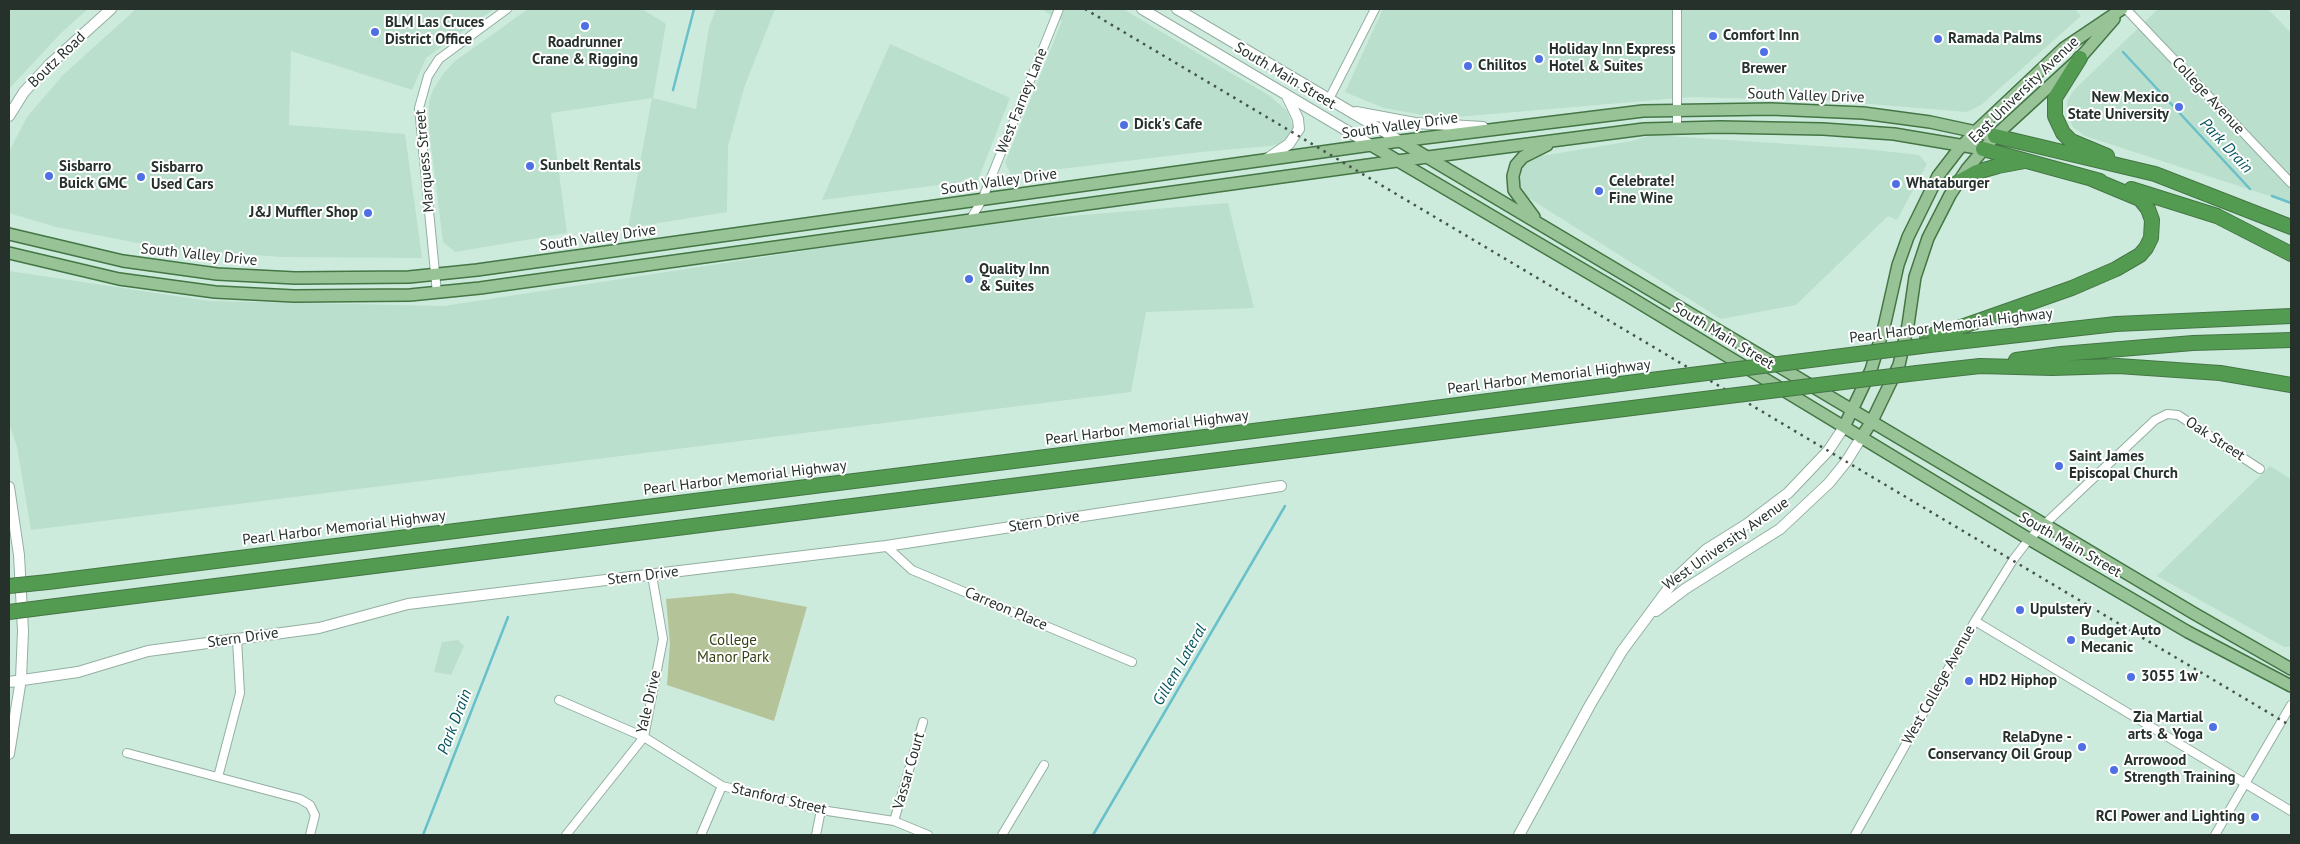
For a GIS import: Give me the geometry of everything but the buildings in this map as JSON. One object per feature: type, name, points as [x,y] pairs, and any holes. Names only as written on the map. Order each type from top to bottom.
[{"type":"highway","points":[[2080,58],[2056,98],[2055,116],[2063,133],[2076,143],[2291,227]]},
{"type":"highway","points":[[1995,136],[2155,174]]},
{"type":"highway","points":[[1983,149],[2150,194],[2218,217],[2291,254]]},
{"type":"highway","points":[[1957,183],[1977,172],[1998,166],[2030,161]]},
{"type":"highway","points":[[1929,341],[2072,288],[2116,269],[2140,255],[2146,248],[2152,230],[2148,209],[2140,199],[2092,179]]},
{"type":"highway","name":"Pearl Harbor Memorial Highway","points":[[9,586],[1347,420],[1826,358],[1929,341],[2116,324],[2291,316]]},
{"type":"highway","points":[[9,612],[1980,366],[2061,354],[2193,343],[2291,340]]},
{"type":"highway","points":[[1980,366],[2149,367],[2220,373],[2291,385]]},
{"type":"main road","name":"East University Avenue","points":[[1872,421],[1899,365],[1908,325],[1915,277],[1928,238],[1957,183],[1995,136],[2080,58],[2124,9]]},
{"type":"main road","name":"East University Avenue","points":[[1853,410],[1872,370],[1898,265],[1914,222],[1938,176],[1961,146],[2064,48],[2124,9]]},
{"type":"main road","name":"South Valley Drive","points":[[9,234],[123,261],[217,274],[352,279],[436,274],[1600,115],[1676,109],[1771,109],[1863,113],[1917,119],[1995,136]]},
{"type":"main road","points":[[11,255],[119,279],[222,292],[353,297],[437,293],[1397,161],[1644,129],[1771,127],[1862,131],[1894,134],[1983,149]]},
{"type":"main road","points":[[1538,222],[1514,190],[1512,180],[1514,171],[1523,157],[1564,139]]},
{"type":"main road","name":"South Main Street","points":[[1400,141],[2291,669]]},
{"type":"main road","name":"South Main Street","points":[[1371,146],[1628,296],[2029,539],[2188,632],[2291,686]]},
{"type":"main road","name":"West University Avenue","points":[[1844,427],[1853,410]]},
{"type":"main road","name":"West University Avenue","points":[[1861,438],[1872,421]]},
{"type":"street","name":"Boutz Road","points":[[9,116],[24,92],[49,65],[111,9]]},
{"type":"street","name":"Marquess Street","points":[[437,293],[419,108],[428,76],[439,59],[507,9]]},
{"type":"street","name":"West Farney Lane","points":[[970,220],[982,200],[1059,9]]},
{"type":"street","name":"South Main Street","points":[[1142,9],[1371,146]]},
{"type":"street","name":"South Main Street","points":[[1177,9],[1400,141]]},
{"type":"street","points":[[1329,99],[1375,9]]},
{"type":"street","points":[[1676,128],[1677,9]]},
{"type":"street","name":"College Avenue","points":[[2124,9],[2291,183]]},
{"type":"street","points":[[1265,160],[1283,149],[1297,135],[1298,119],[1287,95]]},
{"type":"street","points":[[1345,109],[1415,123],[1499,128]]},
{"type":"street","name":"Oak Street","points":[[2167,414],[2178,415],[2260,469]]},
{"type":"street","name":"West College Avenue","points":[[1854,835],[1975,621],[2013,560],[2029,539],[2156,420],[2167,414]]},
{"type":"street","name":"West University Avenue","points":[[1519,835],[1590,705],[1622,651],[1676,578],[1707,549],[1746,524],[1788,493],[1828,451],[1844,427]]},
{"type":"street","name":"West University Avenue","points":[[1648,618],[1685,589],[1780,530],[1829,483],[1846,462],[1861,438]]},
{"type":"street","name":"Stern Drive","points":[[9,682],[78,672],[148,651],[319,628],[408,604],[886,546],[1281,486]]},
{"type":"street","points":[[9,487],[19,554],[23,631],[22,679],[9,754]]},
{"type":"street","name":"Carreon Place","points":[[886,546],[912,570],[1132,662]]},
{"type":"street","name":"Yale Drive","points":[[566,835],[644,737],[663,639],[652,575]]},
{"type":"street","points":[[1975,621],[2291,811]]},
{"type":"street","points":[[218,777],[240,693],[237,639]]},
{"type":"street","name":"Stanford Street","points":[[559,700],[644,737],[722,786],[821,810],[894,821],[928,835]]},
{"type":"street","points":[[2215,835],[2291,705]]},
{"type":"street","name":"Vassar Court","points":[[894,821],[923,722]]},
{"type":"street","points":[[127,753],[300,798],[310,805],[315,815],[310,835]]},
{"type":"street","points":[[1002,835],[1044,765]]},
{"type":"street","points":[[701,835],[722,786]]},
{"type":"street","points":[[816,835],[821,810]]},
{"type":"shaded area","points":[[9,9],[88,9],[61,33],[9,89]]},
{"type":"shaded area","points":[[136,9],[494,9],[426,58],[412,90],[291,51],[289,125],[405,134],[422,258],[282,257],[163,248],[56,227],[9,213],[9,152],[27,117],[63,75]]},
{"type":"shaded area","points":[[528,9],[642,9],[666,24],[653,98],[696,109],[709,27],[716,9],[775,9],[744,88],[728,146],[727,212],[628,228],[652,98],[551,113],[567,233],[455,252],[443,242],[429,130],[429,101],[434,88],[443,74],[455,61]]},
{"type":"shaded area","points":[[1041,9],[1123,9],[1270,96],[1287,111],[1293,126],[1292,130],[1282,143],[1270,146],[1201,152],[1011,175],[1005,163],[1062,21]]},
{"type":"shaded area","points":[[1383,9],[2075,9],[2081,16],[1981,105],[1967,112],[1833,101],[1691,97],[1456,117],[1428,116],[1384,108],[1345,92]]},
{"type":"shaded area","name":"New Mexico State University","points":[[2158,9],[2268,9],[2291,33],[2291,203],[2085,136],[2073,127],[2067,113],[2067,101],[2074,90]]},
{"type":"shaded area","points":[[890,44],[1010,98],[978,180],[822,200]]},
{"type":"shaded area","points":[[1652,135],[1866,149],[1919,155],[1927,164],[1897,220],[1888,216],[1796,305],[1721,319],[1527,197],[1520,184],[1521,170],[1529,158],[1632,141]]},
{"type":"shaded area","points":[[1228,203],[1254,308],[1146,312],[1131,392],[31,530],[17,447],[9,423],[9,271],[209,301],[444,306],[986,223]]},
{"type":"shaded area","points":[[2270,466],[2291,479],[2291,647],[2284,647],[2157,576]]},
{"type":"shaded area","points":[[458,640],[464,646],[451,675],[434,672],[442,642]]},
{"type":"green space","name":"College Manor Park","points":[[732,593],[807,607],[774,721],[667,685],[670,644],[666,599]]},
{"type":"waterway","name":"Park Drain","points":[[673,90],[694,9]]},
{"type":"waterway","name":"Park Drain","points":[[2123,52],[2250,189]]},
{"type":"waterway","name":"Park Drain","points":[[2272,196],[2291,203]]},
{"type":"waterway","name":"Gillem Lateral","points":[[1093,835],[1285,506]]},
{"type":"waterway","name":"Park Drain","points":[[423,835],[508,617]]},
{"type":"railway","points":[[1085,9],[2291,726]]},
{"type":"place","name":"Roadrunner Crane & Rigging","points":[[585,26]]},
{"type":"place","name":"BLM Las Cruces District Office","points":[[375,32]]},
{"type":"place","name":"Comfort Inn","points":[[1713,36]]},
{"type":"place","name":"Ramada Palms","points":[[1938,39]]},
{"type":"place","name":"Brewer","points":[[1764,52]]},
{"type":"place","name":"Holiday Inn Express Hotel & Suites","points":[[1539,59]]},
{"type":"place","name":"Chilitos","points":[[1468,66]]},
{"type":"place","name":"New Mexico State University","points":[[2179,107]]},
{"type":"place","name":"Dick's Cafe","points":[[1124,125]]},
{"type":"place","name":"Sunbelt Rentals","points":[[530,166]]},
{"type":"place","name":"Sisbarro Buick GMC","points":[[49,176]]},
{"type":"place","name":"Sisbarro Used Cars","points":[[141,177]]},
{"type":"place","name":"Whataburger","points":[[1896,184]]},
{"type":"place","name":"Celebrate! Fine Wine","points":[[1599,191]]},
{"type":"place","name":"J&J Muffler Shop","points":[[368,213]]},
{"type":"place","name":"Quality Inn & Suites","points":[[969,279]]},
{"type":"place","name":"Saint James Episcopal Church","points":[[2059,466]]},
{"type":"place","name":"Upulstery","points":[[2020,610]]},
{"type":"place","name":"Budget Auto Mecanic","points":[[2071,640]]},
{"type":"place","name":"3055 1w","points":[[2131,677]]},
{"type":"place","name":"HD2 Hiphop","points":[[1969,681]]},
{"type":"place","name":"Zia Martial arts & Yoga","points":[[2213,727]]},
{"type":"place","name":"RelaDyne - Conservancy Oil Group","points":[[2082,747]]},
{"type":"place","name":"Arrowood Strength Training","points":[[2114,770]]},
{"type":"place","name":"RCI Power and Lighting","points":[[2255,817]]}]
